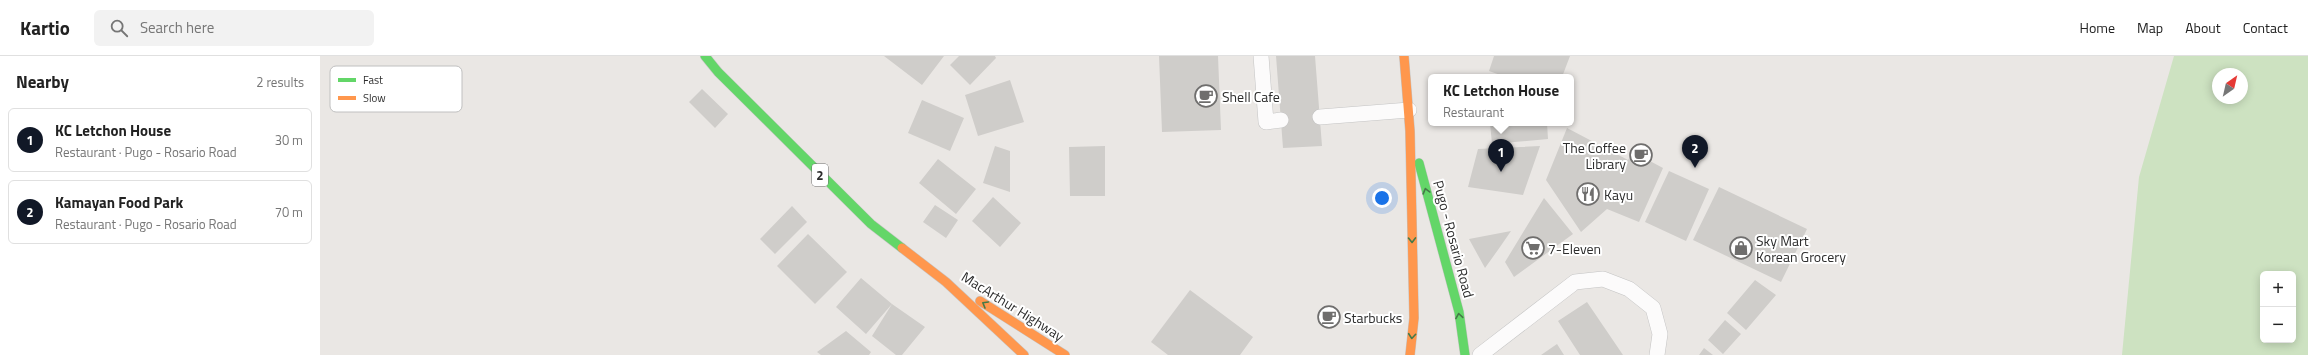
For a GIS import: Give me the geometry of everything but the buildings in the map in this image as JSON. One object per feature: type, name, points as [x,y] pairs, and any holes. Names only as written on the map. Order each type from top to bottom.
[{"type":"main road","name":"MacArthur Highway","points":[[706,56],[724,78],[871,224],[946,282],[1024,355]]},
{"type":"main road","name":"Pugo - Rosario Road","points":[[1404,56],[1410,131],[1414,318],[1410,355]]},
{"type":"main road","name":"Pugo - Rosario Road","points":[[1410,131],[1459,312],[1465,355]]},
{"type":"main road","name":"MacArthur Highway","points":[[946,282],[1034,333],[1065,355]]},
{"type":"lane","points":[[1261,56],[1266,122],[1281,120]]},
{"type":"lane","points":[[1320,117],[1409,110]]},
{"type":"lane","points":[[1480,355],[1575,282],[1603,279],[1629,289],[1652,308],[1660,334],[1657,355]]},
{"type":"green space","points":[[2174,56],[2308,56],[2308,355],[2122,355],[2139,177]]},
{"type":"traffic: fast","points":[[705,56],[718,72],[871,224],[902,248]]},
{"type":"traffic: fast","points":[[1419,163],[1459,312],[1465,355]]},
{"type":"traffic: slow","points":[[1404,56],[1410,131],[1414,318],[1410,355]]},
{"type":"traffic: slow","points":[[902,248],[946,282],[1024,355]]},
{"type":"traffic: slow","points":[[980,301],[1065,355]]},
{"type":"place","name":"Shell Cafe","points":[[1206,96]]},
{"type":"place","name":"The Coffee Library","points":[[1641,155]]},
{"type":"place","name":"Kamayan Food Park","points":[[1695,168]]},
{"type":"place","name":"KC Letchon House","points":[[1501,172]]},
{"type":"place","name":"Kayu","points":[[1588,194]]},
{"type":"place","name":"7-Eleven","points":[[1533,248]]},
{"type":"place","name":"Sky Mart Korean Grocery","points":[[1741,248]]},
{"type":"place","name":"Starbucks","points":[[1329,317]]}]
